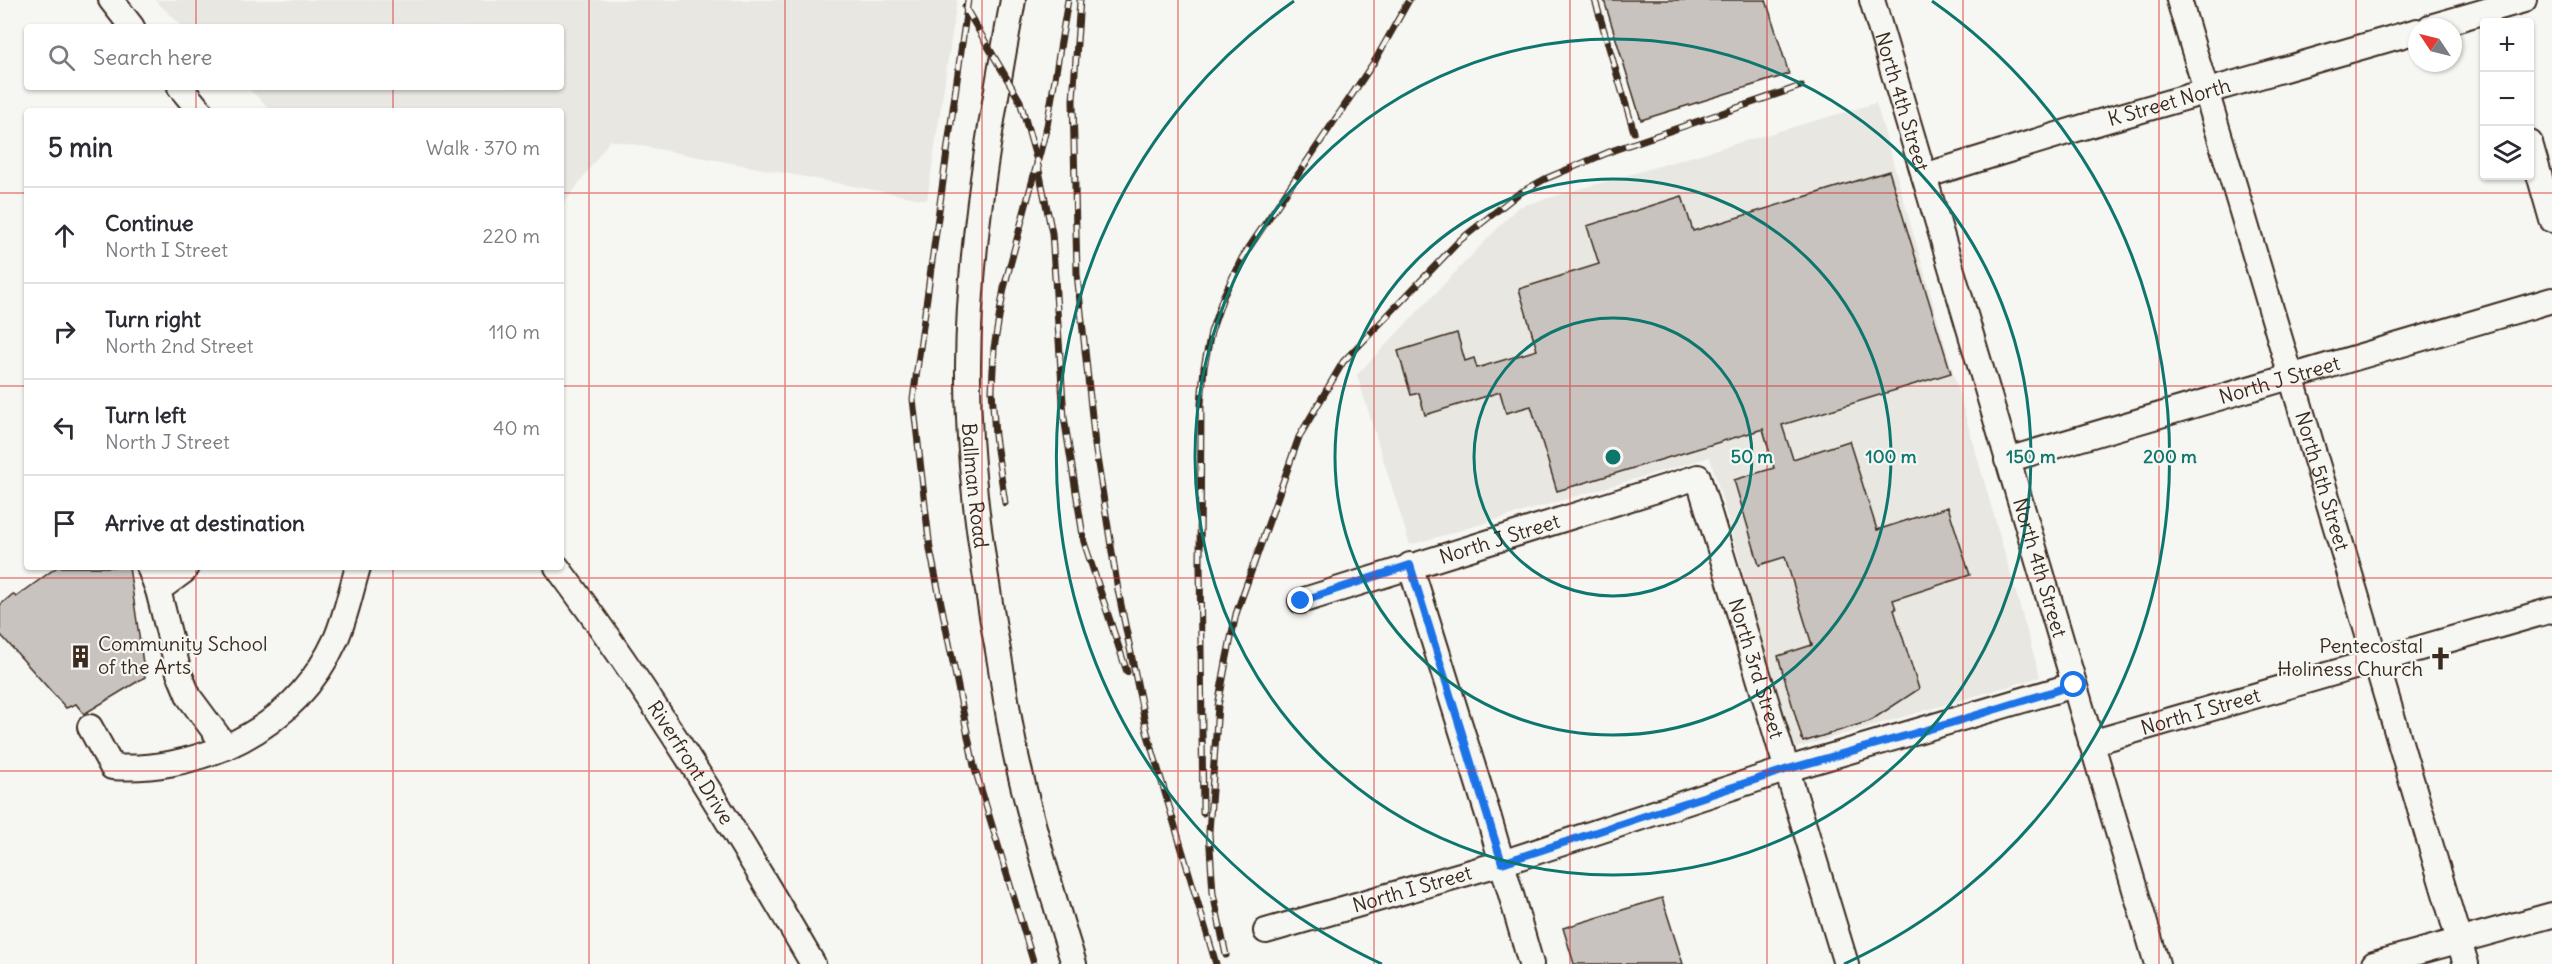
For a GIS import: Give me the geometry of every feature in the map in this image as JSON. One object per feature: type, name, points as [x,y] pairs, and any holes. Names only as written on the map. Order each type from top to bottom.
[{"type":"street","points":[[111,0],[130,24]]},
{"type":"street","name":"Ballman Road","points":[[1013,0],[982,186],[972,267],[968,367],[971,467],[977,528],[1017,758],[1055,904],[1074,964]]},
{"type":"street","name":"North 4th Street","points":[[1872,0],[2157,964]]},
{"type":"street","name":"North 5th Street","points":[[2179,0],[2466,964]]},
{"type":"street","points":[[2462,19],[2523,0]]},
{"type":"street","name":"K Street North","points":[[1924,176],[2206,91],[2408,34]]},
{"type":"street","points":[[182,90],[198,108]]},
{"type":"street","points":[[2534,160],[2552,220]]},
{"type":"street","name":"North J Street","points":[[2007,460],[2552,300]]},
{"type":"street","name":"North J Street","points":[[1301,601],[1410,565],[1698,477]]},
{"type":"street","name":"North 3rd Street","points":[[1698,477],[1846,964]]},
{"type":"street","points":[[1410,565],[1531,964]]},
{"type":"street","points":[[151,570],[179,674],[189,697],[226,747]]},
{"type":"street","points":[[158,590],[184,570]]},
{"type":"street","points":[[90,727],[112,767],[136,769],[168,765],[196,758],[253,735],[291,706],[316,676],[337,637],[357,570]]},
{"type":"street","name":"Riverfront Drive","points":[[559,570],[619,652],[756,864],[813,964]]},
{"type":"street","name":"North I Street","points":[[2091,743],[2552,610]]},
{"type":"street","name":"North I Street","points":[[1266,931],[1502,863],[1788,769],[2074,685]]},
{"type":"street","points":[[2374,964],[2552,915]]},
{"type":"shaded area","points":[[155,0],[957,0],[927,200],[610,140],[564,204],[564,108],[269,108],[250,90],[564,90],[564,24],[180,24]]},
{"type":"shaded area","points":[[1876,103],[2040,677],[1793,749],[1710,457],[1410,545],[1357,375],[1518,207]]},
{"type":"building","points":[[1604,0],[1766,0],[1789,74],[1641,120]]},
{"type":"building","points":[[1889,171],[1951,373],[1782,425],[1793,459],[1849,441],[1877,530],[1948,507],[1970,575],[1893,600],[1896,609],[1894,610],[1919,689],[1870,721],[1803,742],[1778,656],[1812,645],[1785,557],[1759,565],[1734,480],[1774,468],[1763,429],[1557,491],[1531,406],[1506,413],[1500,392],[1425,415],[1419,393],[1411,395],[1398,351],[1457,333],[1465,361],[1474,358],[1477,368],[1537,350],[1519,289],[1599,264],[1587,226],[1682,196],[1693,231]]},
{"type":"building","name":"Community School of the Arts","points":[[53,570],[129,570],[145,677],[84,714],[76,704],[66,708],[0,634],[0,605],[13,594],[16,597]]},
{"type":"building","points":[[1662,898],[1683,964],[1574,964],[1563,928]]},
{"type":"railway","points":[[968,0],[913,399],[930,549],[974,766],[1034,964]]},
{"type":"railway","points":[[1005,503],[995,436],[992,390],[994,348],[1004,288],[1047,126],[1068,0]]},
{"type":"railway","points":[[1080,0],[1073,100],[1077,274],[1095,445],[1118,590],[1147,732],[1216,964]]},
{"type":"railway","points":[[1203,813],[1201,404],[1204,367],[1211,332],[1223,297],[1242,258],[1376,59],[1409,0]]},
{"type":"railway","points":[[1595,0],[1634,132]]},
{"type":"railway","points":[[965,7],[1020,101],[1037,161],[1052,233],[1064,417],[1084,542],[1127,672]]},
{"type":"railway","points":[[1226,955],[1213,893],[1209,832],[1218,706],[1227,657],[1236,614],[1299,437],[1343,362],[1459,241],[1518,194],[1545,179],[1614,150],[1801,86]]},
{"type":"place","name":"Community School of the Arts","points":[[80,656]]},
{"type":"place","name":"Pentecostal Holiness Church","points":[[2441,658]]},
{"type":"route","points":[[1301,601],[1410,565],[1490,818],[1502,863],[1788,769],[2074,685]]}]
